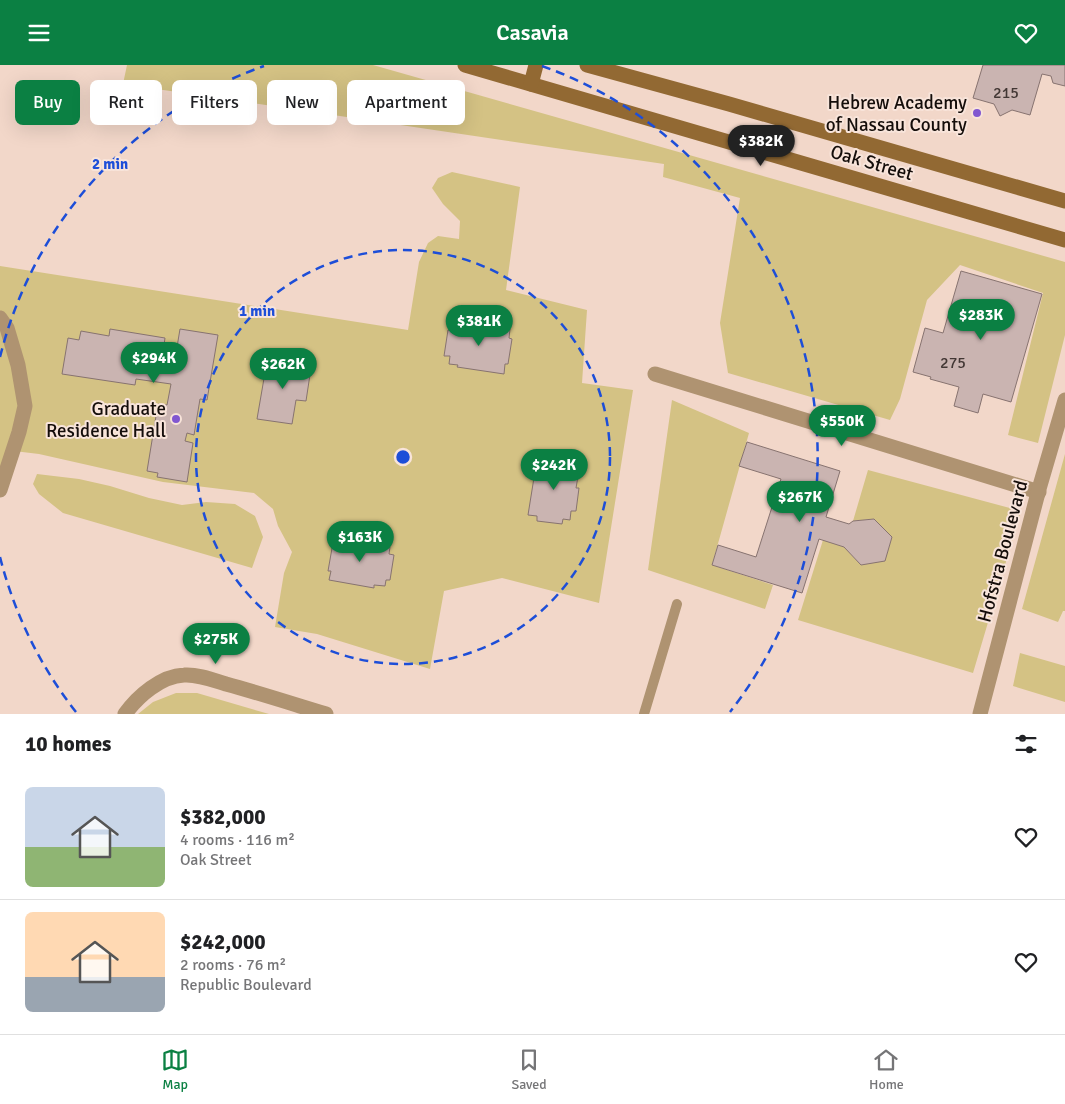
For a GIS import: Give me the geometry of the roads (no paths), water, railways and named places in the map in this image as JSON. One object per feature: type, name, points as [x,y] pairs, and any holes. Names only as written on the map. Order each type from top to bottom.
[{"type":"street","name":"Oak Street","points":[[465,65],[1065,239]]},
{"type":"street","points":[[531,84],[536,65]]},
{"type":"street","name":"Oak Street","points":[[587,65],[1065,201]]},
{"type":"street","points":[[0,318],[7,328],[18,365],[25,406],[18,438],[0,490]]},
{"type":"street","points":[[655,373],[1039,492]]},
{"type":"street","name":"Hofstra Boulevard","points":[[980,714],[1065,400]]},
{"type":"street","points":[[125,714],[133,703],[153,687],[169,678],[185,675],[220,682],[326,714]]},
{"type":"lane","points":[[644,714],[677,604]]},
{"type":"place","name":"Hebrew Academy of Nassau County","points":[[977,113]]},
{"type":"place","name":"Graduate Residence Hall","points":[[176,419]]}]
